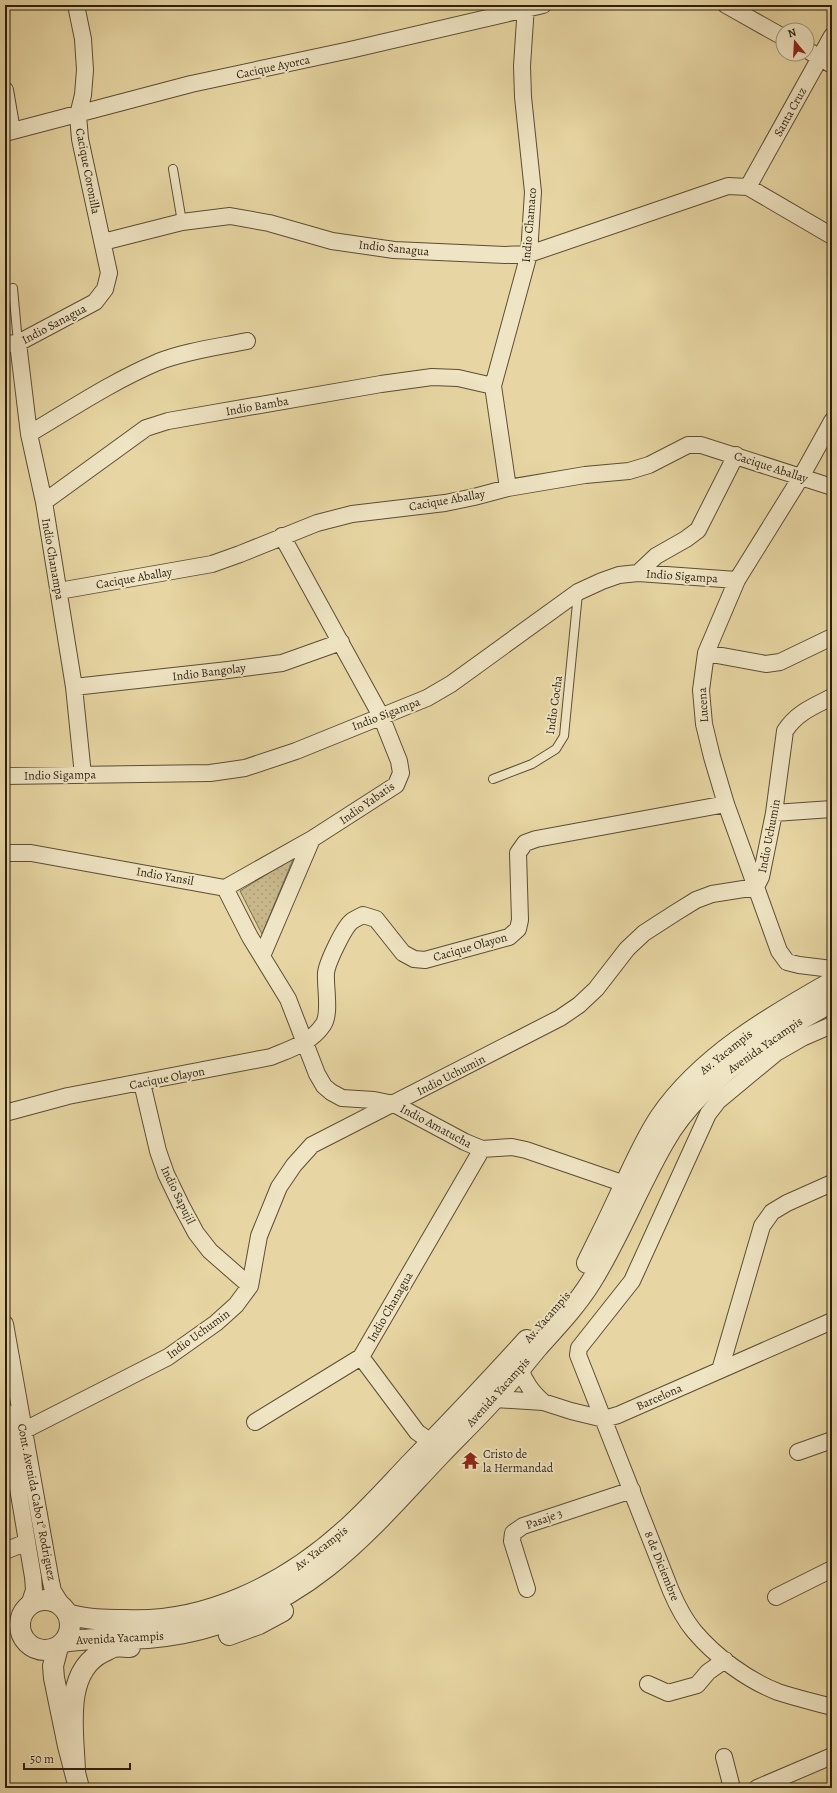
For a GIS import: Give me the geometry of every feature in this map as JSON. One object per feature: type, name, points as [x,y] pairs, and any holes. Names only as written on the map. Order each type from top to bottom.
[{"type":"street","name":"Cacique Coronilla","points":[[76,5],[83,39],[85,70],[83,95],[78,115],[80,140],[103,242]]},
{"type":"street","name":"Cacique Ayorca","points":[[9,132],[191,84],[350,50],[526,6],[542,5]]},
{"type":"street","points":[[726,5],[775,33]]},
{"type":"street","name":"Indio Chamaco","points":[[508,488],[493,386],[529,254],[533,192],[523,97],[522,66],[526,6]]},
{"type":"street","name":"Santa Cruz","points":[[748,187],[832,36]]},
{"type":"street","points":[[5,90],[9,132]]},
{"type":"street","name":"Indio Sanagua","points":[[12,344],[94,302],[105,289],[109,272],[103,242],[182,222],[230,216],[269,224],[332,241],[394,250],[505,255],[529,254],[728,186],[748,187],[832,236]]},
{"type":"street","points":[[29,434],[118,382],[158,362],[193,351],[248,341]]},
{"type":"street","name":"Indio Chanampa","points":[[12,344],[29,434],[44,502],[59,592],[74,687],[83,775]]},
{"type":"street","name":"Indio Bamba","points":[[44,502],[146,428],[168,421],[381,384],[432,377],[458,378],[493,386]]},
{"type":"street","name":"Lucena","points":[[832,422],[801,477],[737,580],[706,653],[701,690],[704,724],[726,804],[779,951],[787,962],[832,969]]},
{"type":"street","name":"Cacique Aballay","points":[[59,592],[212,564],[317,523],[352,514],[445,503],[508,488],[585,475],[629,471],[649,465],[688,445],[701,445],[736,455],[832,487]]},
{"type":"street","points":[[638,573],[656,556],[686,539],[698,530],[736,455]]},
{"type":"street","name":"Indio Yabatis","points":[[282,536],[381,716],[399,761],[402,773],[396,785],[312,839]]},
{"type":"street","name":"Indio Sigampa","points":[[5,776],[210,773],[245,768],[296,751],[427,698],[451,684],[578,592],[607,579],[619,575],[638,573],[737,580]]},
{"type":"street","points":[[706,653],[766,664],[780,662],[832,638]]},
{"type":"street","name":"Indio Bangolay","points":[[74,687],[282,663],[341,642]]},
{"type":"street","name":"Indio Uchumin","points":[[23,1431],[168,1357],[216,1323],[236,1305],[250,1286],[260,1236],[268,1212],[279,1187],[294,1165],[312,1145],[334,1132],[394,1104],[560,1018],[579,1005],[596,989],[627,949],[644,933],[696,900],[712,894],[756,887],[761,877],[774,813],[786,732],[790,723],[802,712],[832,697]]},
{"type":"street","name":"Cacique Olayon","points":[[5,1113],[68,1096],[271,1057],[305,1042],[316,1034],[324,1024],[327,1007],[326,973],[331,956],[350,922],[363,915],[376,919],[403,953],[414,959],[425,960],[509,938],[518,929],[520,920],[518,853],[525,843],[536,839],[726,804]]},
{"type":"street","points":[[774,813],[832,809]]},
{"type":"street","points":[[225,888],[312,839]]},
{"type":"street","points":[[262,956],[312,839]]},
{"type":"street","name":"Indio Yansil","points":[[5,853],[32,853],[225,888]]},
{"type":"street","name":"Indio Amatucha","points":[[225,888],[250,937],[288,999],[317,1074],[324,1086],[331,1092],[342,1098],[374,1100],[394,1104],[465,1142],[482,1149],[512,1147],[526,1150],[625,1184]]},
{"type":"street","name":"Av. Yacampis","points":[[66,1610],[85,1619],[137,1621],[167,1619],[218,1607],[275,1581],[302,1565],[344,1532],[431,1442],[486,1396],[573,1287],[586,1264],[643,1146],[660,1116],[682,1090],[747,1033],[787,1007],[832,982]]},
{"type":"street","name":"Avenida Yacampis","points":[[61,1644],[84,1638],[148,1638],[179,1634],[217,1625],[253,1611],[292,1592],[327,1567],[376,1521],[453,1441],[486,1396],[520,1368],[576,1304],[592,1281],[665,1139],[688,1108],[709,1086],[749,1053],[809,1014],[832,1002]]},
{"type":"street","name":"8 de Diciembre","points":[[832,1025],[802,1038],[776,1053],[718,1102],[708,1114],[689,1160],[632,1281],[579,1348],[578,1355],[680,1612],[694,1631],[725,1660],[756,1681],[778,1692],[832,1707]]},
{"type":"street","name":"Indio Sapujil","points":[[142,1083],[160,1156],[166,1174],[181,1205],[196,1233],[210,1252],[250,1286]]},
{"type":"street","name":"Indio Chanagua","points":[[255,1422],[361,1357],[482,1149]]},
{"type":"street","points":[[720,1370],[762,1226],[772,1212],[787,1203],[832,1183]]},
{"type":"street","name":"Barcelona","points":[[604,1419],[618,1415],[832,1321]]},
{"type":"street","name":"Cont. Avenida Cabo 1° Rodriguez","points":[[5,1324],[51,1582],[53,1591],[66,1610]]},
{"type":"street","points":[[361,1357],[417,1432],[431,1442],[453,1441]]},
{"type":"street","points":[[520,1368],[524,1380],[531,1391],[543,1402]]},
{"type":"street","points":[[486,1396],[543,1402],[571,1412],[604,1419]]},
{"type":"street","name":"Cont. Avenida Cabo 1° Rodriguez","points":[[5,1411],[34,1590],[19,1610]]},
{"type":"street","points":[[798,1452],[832,1440]]},
{"type":"street","name":"Pasaje 3","points":[[527,1590],[512,1541],[513,1533],[523,1526],[632,1490]]},
{"type":"street","points":[[74,1782],[74,1698],[79,1677],[85,1666],[97,1655],[114,1647],[154,1647],[196,1642],[229,1635],[259,1624],[283,1612],[316,1590],[356,1556],[364,1546],[376,1521]]},
{"type":"street","points":[[5,1551],[27,1542]]},
{"type":"street","points":[[776,1597],[832,1569]]},
{"type":"street","points":[[61,1644],[43,1650],[35,1648],[13,1633],[20,1618],[19,1610],[40,1600],[48,1600],[56,1602],[66,1610],[70,1621],[70,1628],[61,1644],[53,1666],[74,1782]]},
{"type":"street","points":[[35,1648],[41,1664],[49,1715],[74,1782]]},
{"type":"street","points":[[648,1684],[668,1692],[697,1685],[708,1672],[725,1660]]},
{"type":"street","points":[[757,1788],[832,1756]]},
{"type":"street","points":[[724,1757],[732,1788]]},
{"type":"lane","points":[[173,169],[182,222]]},
{"type":"lane","points":[[12,344],[13,288]]},
{"type":"lane","name":"Indio Cocha","points":[[493,779],[532,764],[556,749],[564,736],[578,592]]},
{"type":"shaded area","points":[[294,857],[262,934],[240,891]]},
{"type":"place","name":"Cristo de la Hermandad","points":[[470,1461]]}]
